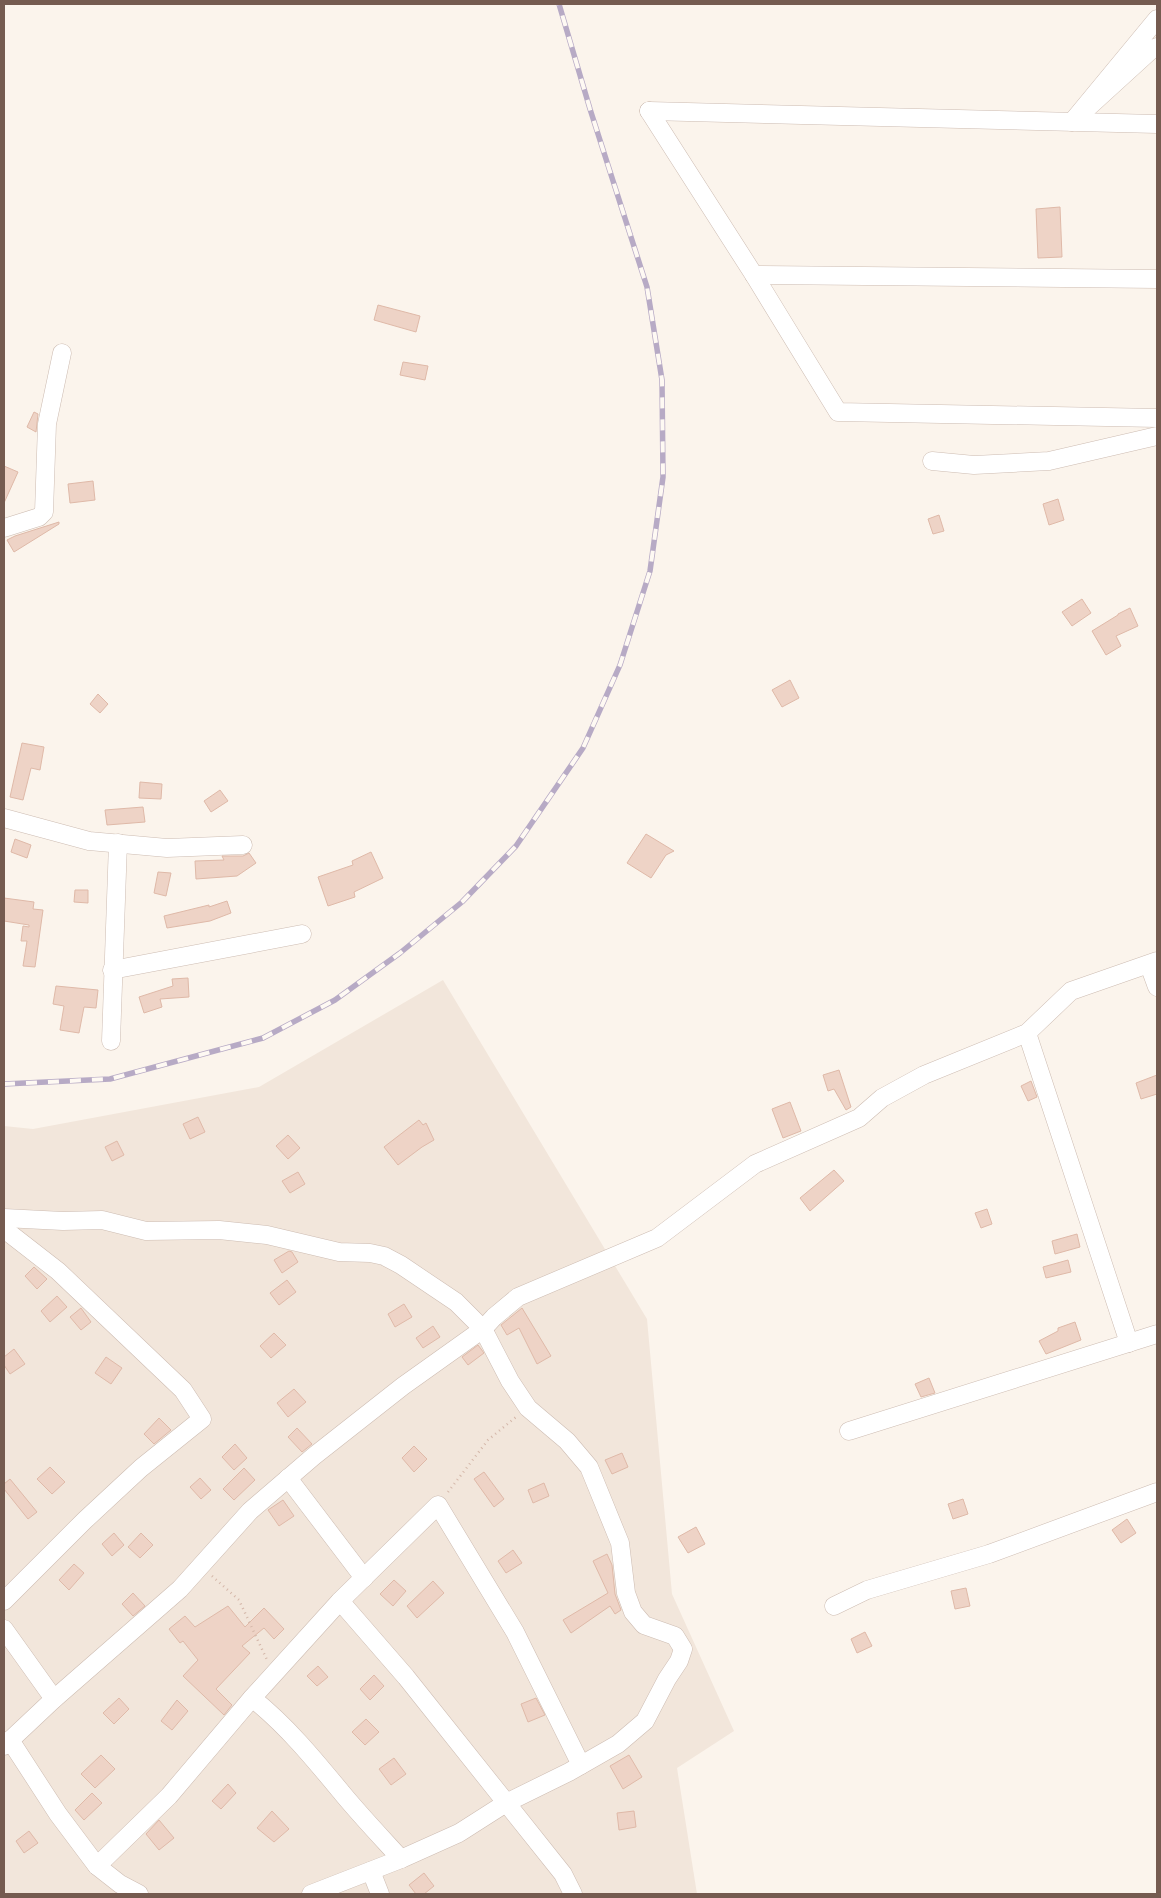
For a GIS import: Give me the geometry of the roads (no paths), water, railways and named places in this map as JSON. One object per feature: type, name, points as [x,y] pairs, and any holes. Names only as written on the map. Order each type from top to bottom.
[{"type":"street","points":[[1072,122],[1157,19]]},
{"type":"street","points":[[1072,122],[1151,50],[1157,47]]},
{"type":"street","points":[[1157,124],[649,111],[754,275],[838,412],[1157,418]]},
{"type":"street","points":[[754,275],[1157,280]]},
{"type":"street","points":[[4,528],[38,517],[44,512],[47,424],[62,353]]},
{"type":"street","points":[[932,461],[974,465],[1049,461],[1157,436]]},
{"type":"street","points":[[4,818],[89,841],[167,848],[243,845]]},
{"type":"street","points":[[111,1041],[112,970],[118,843]]},
{"type":"street","points":[[112,970],[302,934]]},
{"type":"street","points":[[139,1894],[120,1884],[97,1866],[58,1814],[8,1739],[180,1590],[250,1511],[314,1456],[402,1386],[483,1329],[518,1297],[657,1238],[755,1164],[859,1118],[882,1098],[924,1075],[1027,1033],[1071,992],[1153,963],[1157,987]]},
{"type":"street","points":[[1027,1033],[1128,1343]]},
{"type":"street","points":[[4,1218],[63,1221],[102,1220],[146,1230],[219,1230],[267,1235],[339,1252],[370,1253],[384,1256],[401,1265],[456,1302],[483,1329],[510,1380],[528,1408],[567,1441],[589,1467],[620,1543],[626,1592],[633,1612],[644,1625],[675,1636],[682,1648],[679,1661],[667,1679],[645,1721],[618,1744],[506,1804],[459,1833],[401,1859],[311,1894]]},
{"type":"street","points":[[4,1229],[58,1271],[183,1390],[202,1419],[141,1468],[91,1514],[4,1601]]},
{"type":"street","points":[[850,1431],[1157,1334]]},
{"type":"street","points":[[288,1478],[364,1578]]},
{"type":"street","points":[[834,1606],[867,1590],[990,1554],[1157,1492]]},
{"type":"street","points":[[97,1866],[169,1796],[252,1698],[340,1601],[438,1505],[515,1632],[581,1765]]},
{"type":"street","points":[[340,1601],[406,1678],[563,1874],[573,1894]]},
{"type":"street","points":[[4,1629],[54,1699]]},
{"type":"street","points":[[252,1698],[276,1718],[401,1859]]},
{"type":"street","points":[[371,1871],[380,1894]]},
{"type":"railway","points":[[4,1084],[110,1079],[263,1038],[335,1000],[400,953],[462,902],[516,846],[583,748],[620,665],[650,571],[663,477],[662,380],[647,287],[590,109],[559,4]]}]
